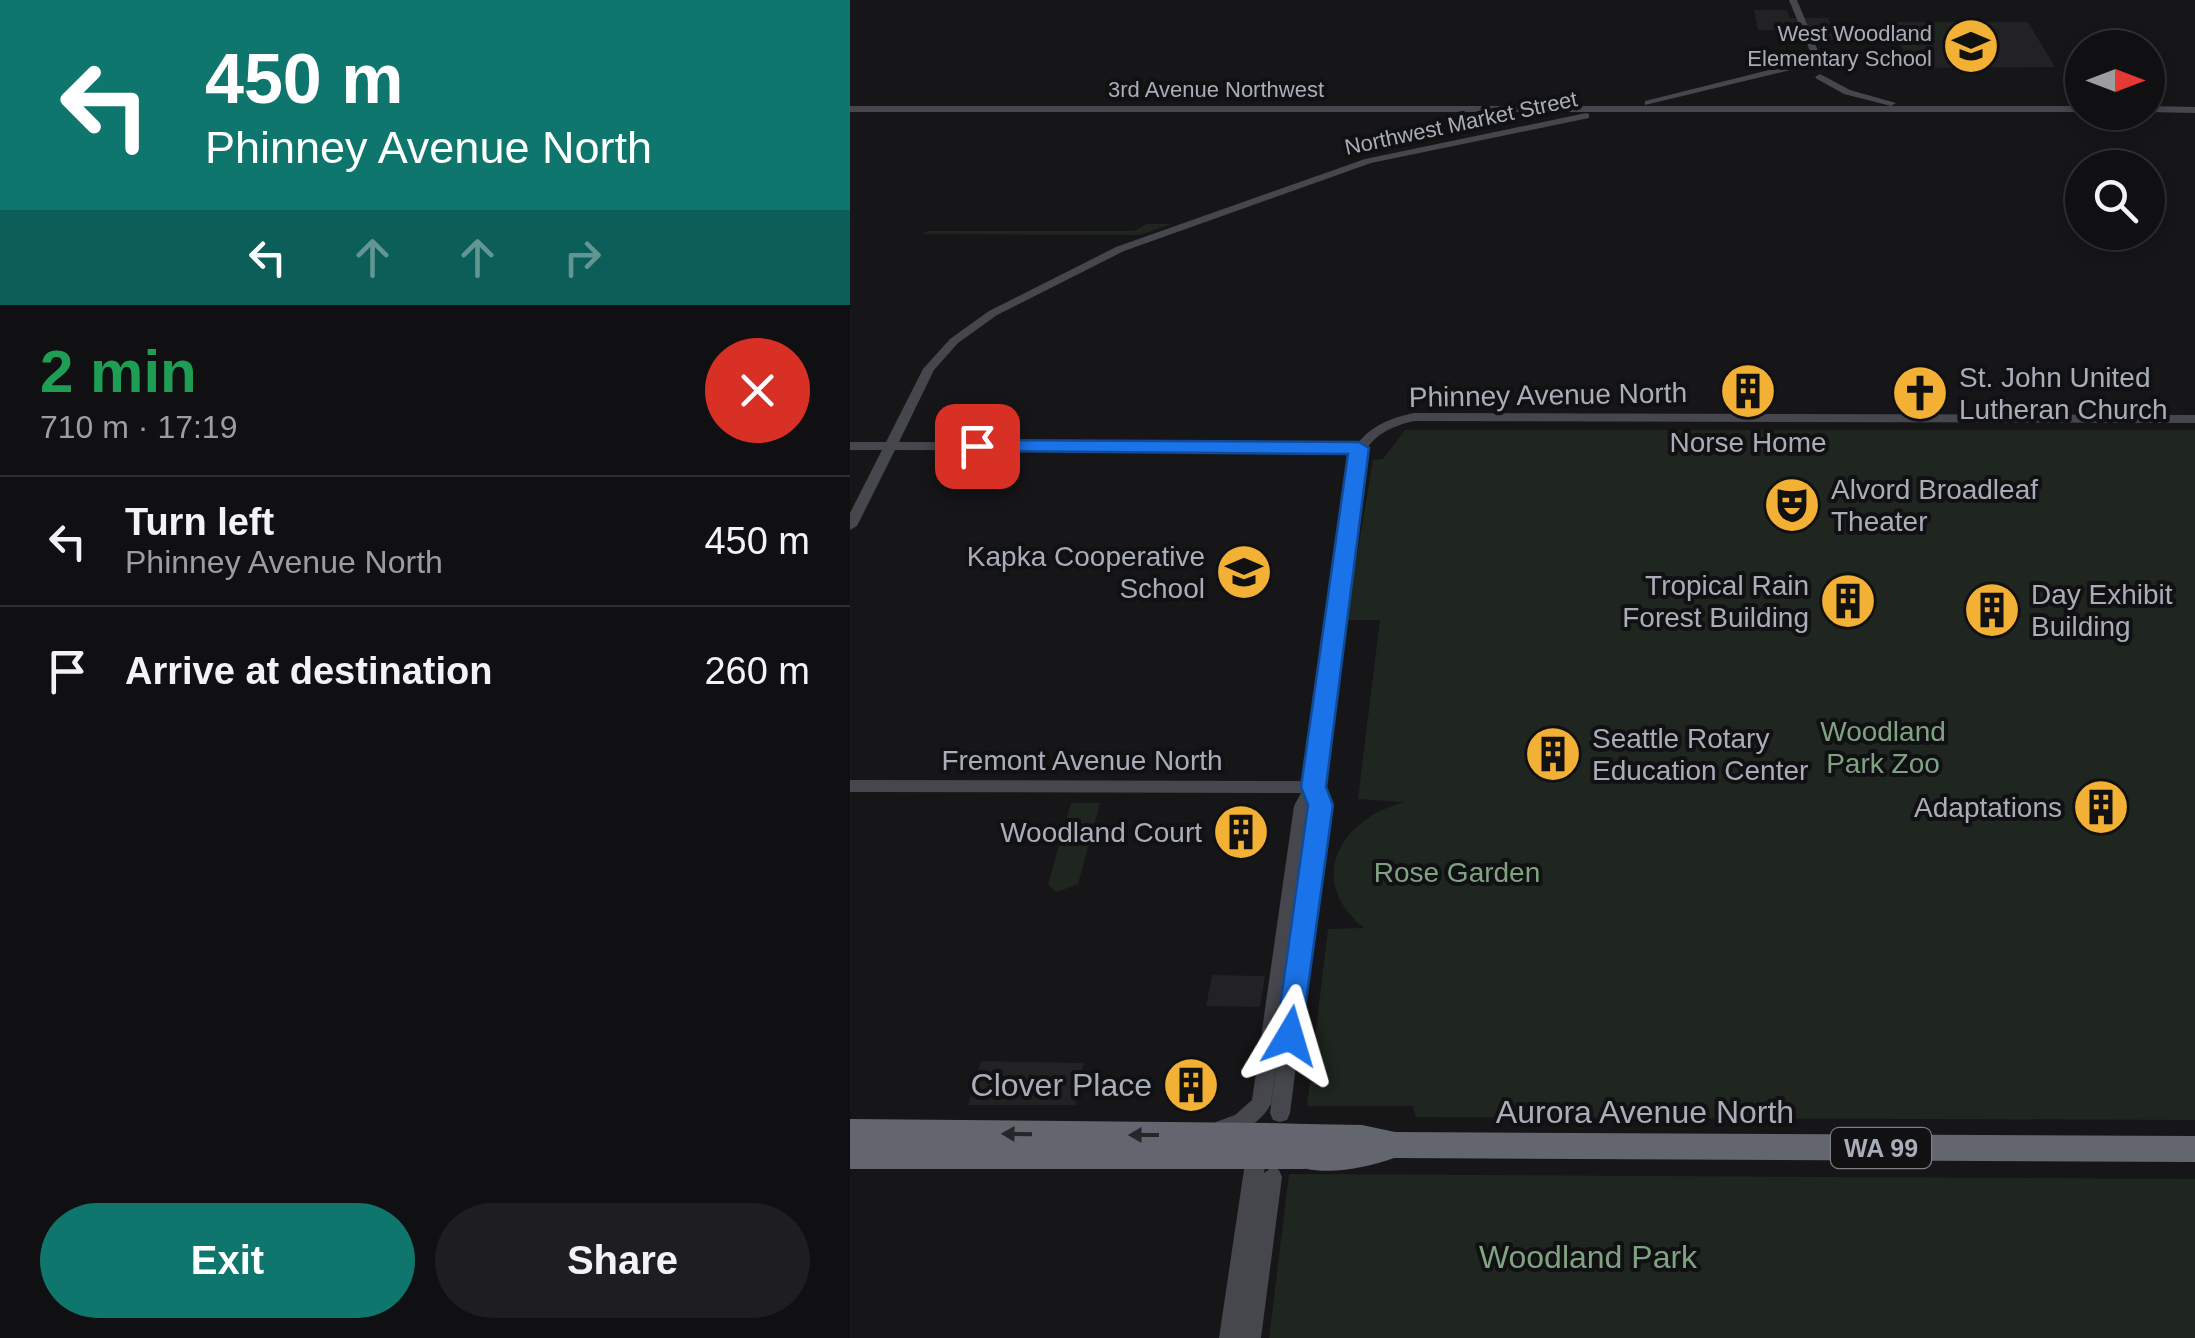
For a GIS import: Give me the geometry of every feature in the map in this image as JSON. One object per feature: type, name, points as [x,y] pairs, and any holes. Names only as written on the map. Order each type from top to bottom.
[{"type":"highway","name":"Aurora Avenue North","points":[[850,1132],[1206,1136],[1268,1148]]},
{"type":"highway","name":"Aurora Avenue North","points":[[850,1156],[1304,1146],[1361,1155],[1396,1145],[2195,1149]]},
{"type":"street","points":[[1785,68],[1803,56],[1794,2]]},
{"type":"street","points":[[1794,2],[1830,109]]},
{"type":"street","points":[[1803,44],[1813,56]]},
{"type":"street","name":"Northwest Market Street","points":[[850,526],[929,369],[974,325],[1092,261],[1368,161],[1651,103],[1785,68],[1813,56]]},
{"type":"street","points":[[1819,75],[1848,92],[1889,102],[1898,109]]},
{"type":"street","points":[[1651,103],[1662,109]]},
{"type":"street","name":"3rd Avenue Northwest","points":[[850,109],[2065,109]]},
{"type":"street","name":"3rd Avenue Northwest","points":[[1582,109],[1598,114]]},
{"type":"street","points":[[2165,110],[2195,110]]},
{"type":"street","name":"Phinney Avenue North","points":[[1359,448],[1376,431],[1414,417],[2195,419]]},
{"type":"street","points":[[850,446],[1359,448],[1313,787],[1302,806],[1261,1104],[1242,1122],[1206,1136]]},
{"type":"street","name":"Fremont Avenue North","points":[[850,786],[1313,787]]},
{"type":"street","points":[[1230,1338],[1268,1148],[1320,805],[1313,787]]},
{"type":"street","points":[[1250,1338],[1268,1148]]},
{"type":"shaded area","points":[[1754,10],[1787,10],[1790,18],[1828,18],[1836,40],[1789,40],[1781,37],[1778,30],[1758,30]]},
{"type":"shaded area","name":"West Woodland Elementary School","points":[[1891,22],[2028,22],[2055,67],[1911,68]]},
{"type":"shaded area","points":[[1212,975],[1265,976],[1260,1007],[1206,1006]]},
{"type":"shaded area","points":[[981,1061],[1084,1063],[1075,1105],[968,1105]]},
{"type":"green space","points":[[1897,24],[1983,24],[1992,41],[1910,41],[1918,59],[1912,59],[1898,43],[1905,41]]},
{"type":"green space","points":[[1146,224],[1172,224],[1139,235],[923,234],[1134,231]]},
{"type":"green space","name":"Woodland Park Zoo","points":[[1405,430],[2195,430],[2195,1120],[1416,1117],[1413,1106],[1307,1106],[1328,929],[1364,928],[1346,909],[1336,890],[1334,871],[1338,853],[1363,822],[1404,802],[1358,799],[1380,620],[1346,620],[1373,460],[1383,459]]},
{"type":"green space","points":[[1071,803],[1100,803],[1078,884],[1057,892],[1048,885]]},
{"type":"green space","name":"Woodland Park","points":[[1289,1174],[2195,1179],[2195,1338],[1269,1338]]},
{"type":"place","name":"West Woodland Elementary School","points":[[1971,46]]},
{"type":"place","name":"Norse Home","points":[[1748,391]]},
{"type":"place","name":"St. John United Lutheran Church","points":[[1920,393]]},
{"type":"place","name":"Alvord Broadleaf Theater","points":[[1792,505]]},
{"type":"place","name":"Kapka Cooperative School","points":[[1244,572]]},
{"type":"place","name":"Tropical Rain Forest Building","points":[[1848,601]]},
{"type":"place","name":"Day Exhibit Building","points":[[1992,610]]},
{"type":"place","name":"Seattle Rotary Education Center","points":[[1553,754]]},
{"type":"place","name":"Adaptations","points":[[2101,807]]},
{"type":"place","name":"Woodland Court","points":[[1241,832]]},
{"type":"place","name":"Clover Place","points":[[1191,1085]]},
{"type":"route","points":[[977,446],[1359,448],[1313,787],[1320,805],[1290,1036]]},
{"type":"park label","name":"Rose Garden","points":[[1457,872]]}]
